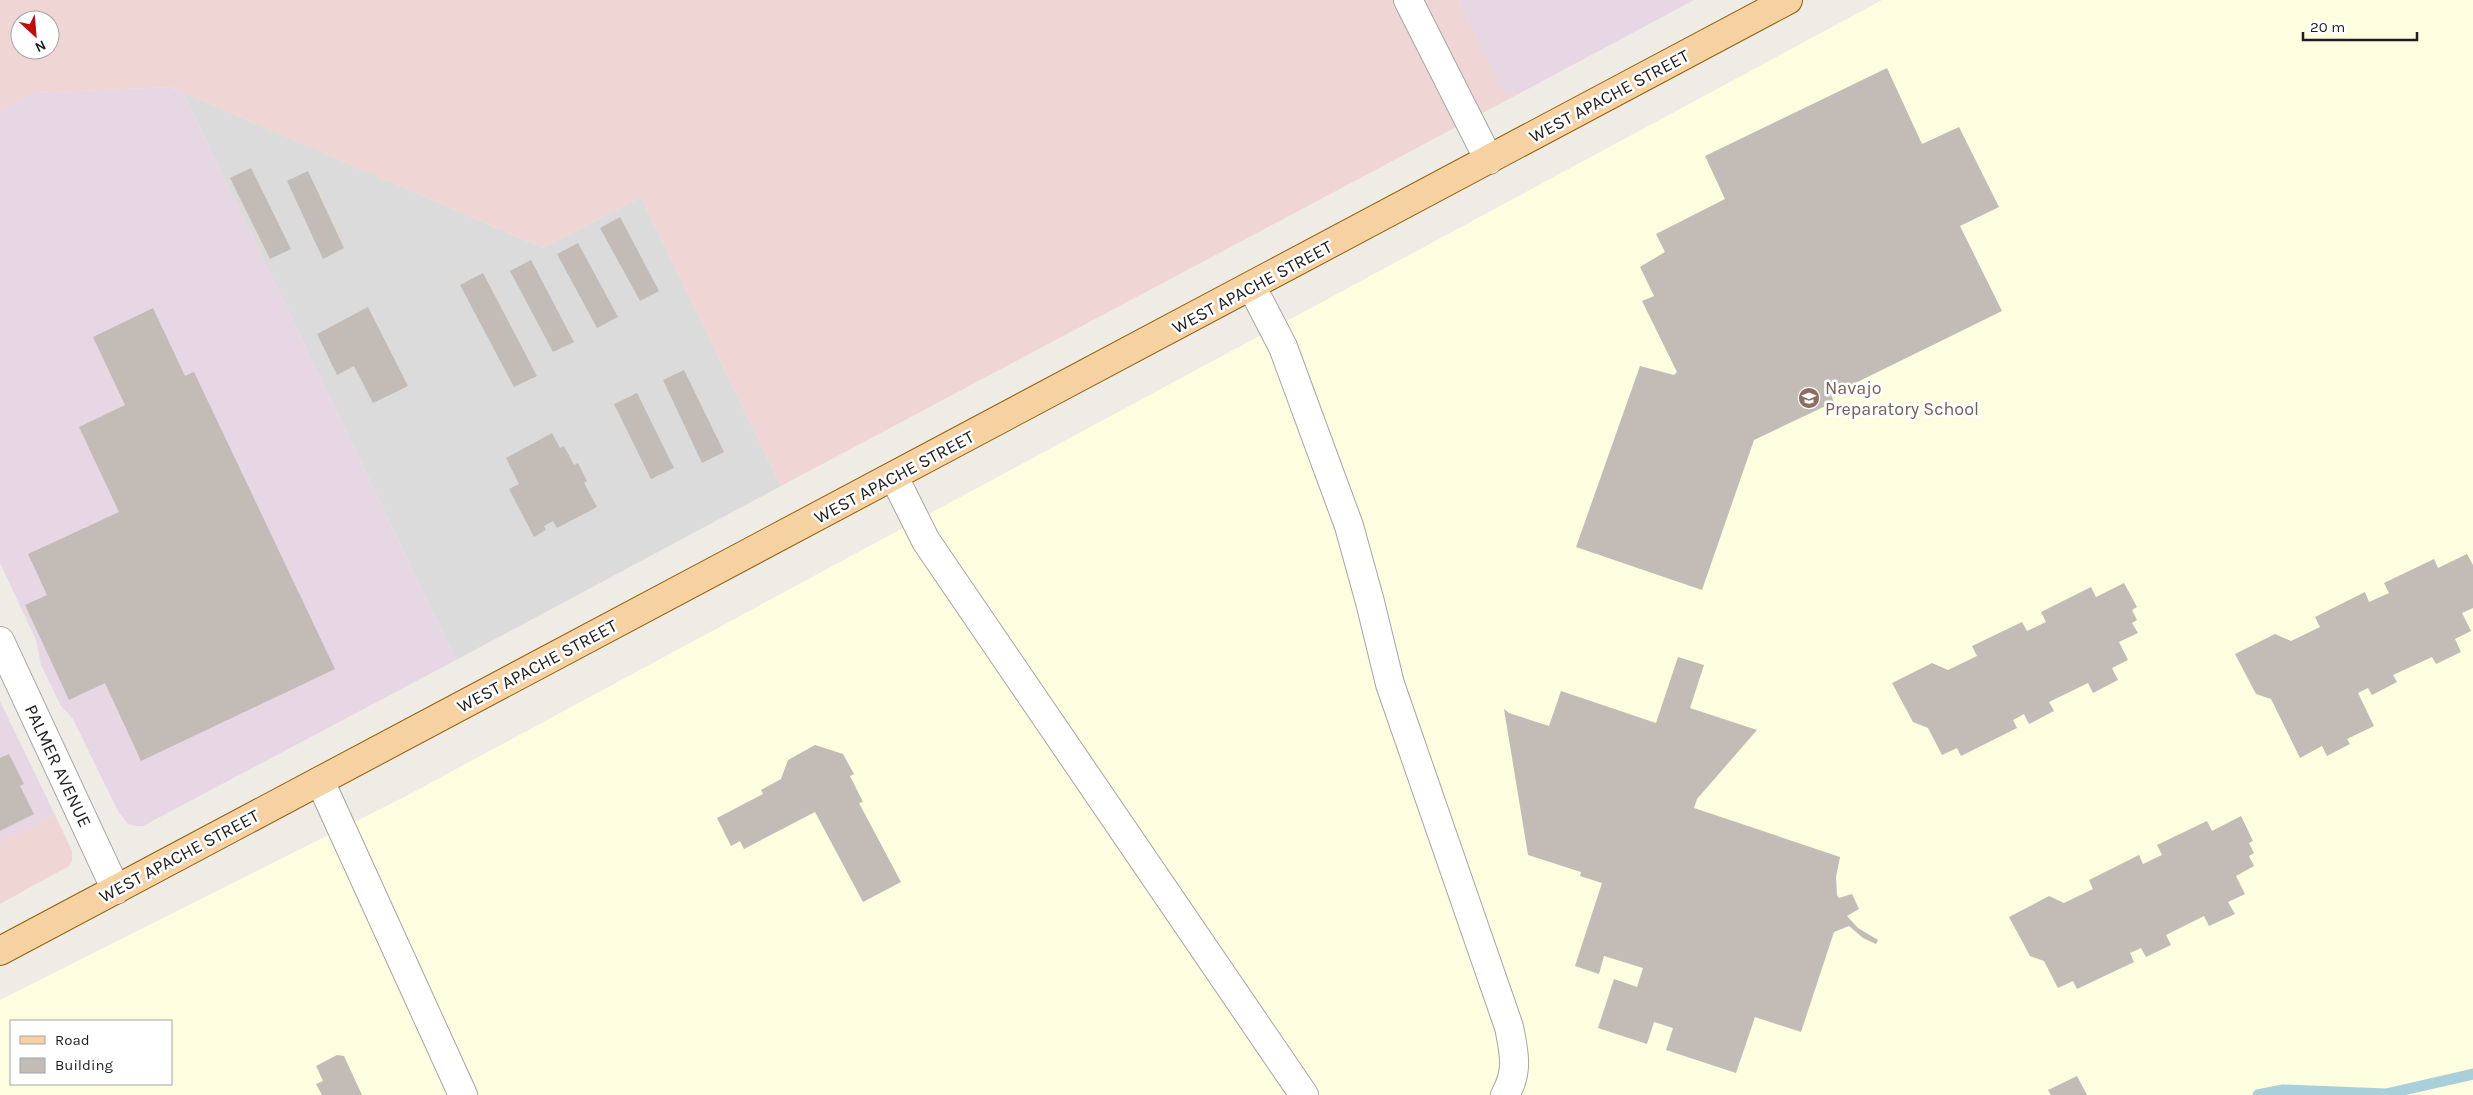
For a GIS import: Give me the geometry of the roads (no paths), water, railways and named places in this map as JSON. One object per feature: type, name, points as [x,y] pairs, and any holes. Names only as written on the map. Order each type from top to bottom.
[{"type":"main road","name":"WEST APACHE STREET","points":[[0,951],[1252,287],[1788,0]]},
{"type":"street","points":[[1408,0],[1489,160]]},
{"type":"street","points":[[1252,287],[1283,347],[1349,526],[1390,684],[1509,1026],[1516,1060],[1510,1086],[1505,1095]]},
{"type":"street","points":[[894,477],[926,541],[1302,1093]]},
{"type":"street","name":"PALMER AVENUE","points":[[0,641],[116,890]]},
{"type":"street","points":[[320,781],[462,1095]]},
{"type":"waterway","points":[[2258,1095],[2283,1090],[2386,1094],[2473,1074]]},
{"type":"place","name":"Navajo Preparatory School","points":[[1809,398]]}]
